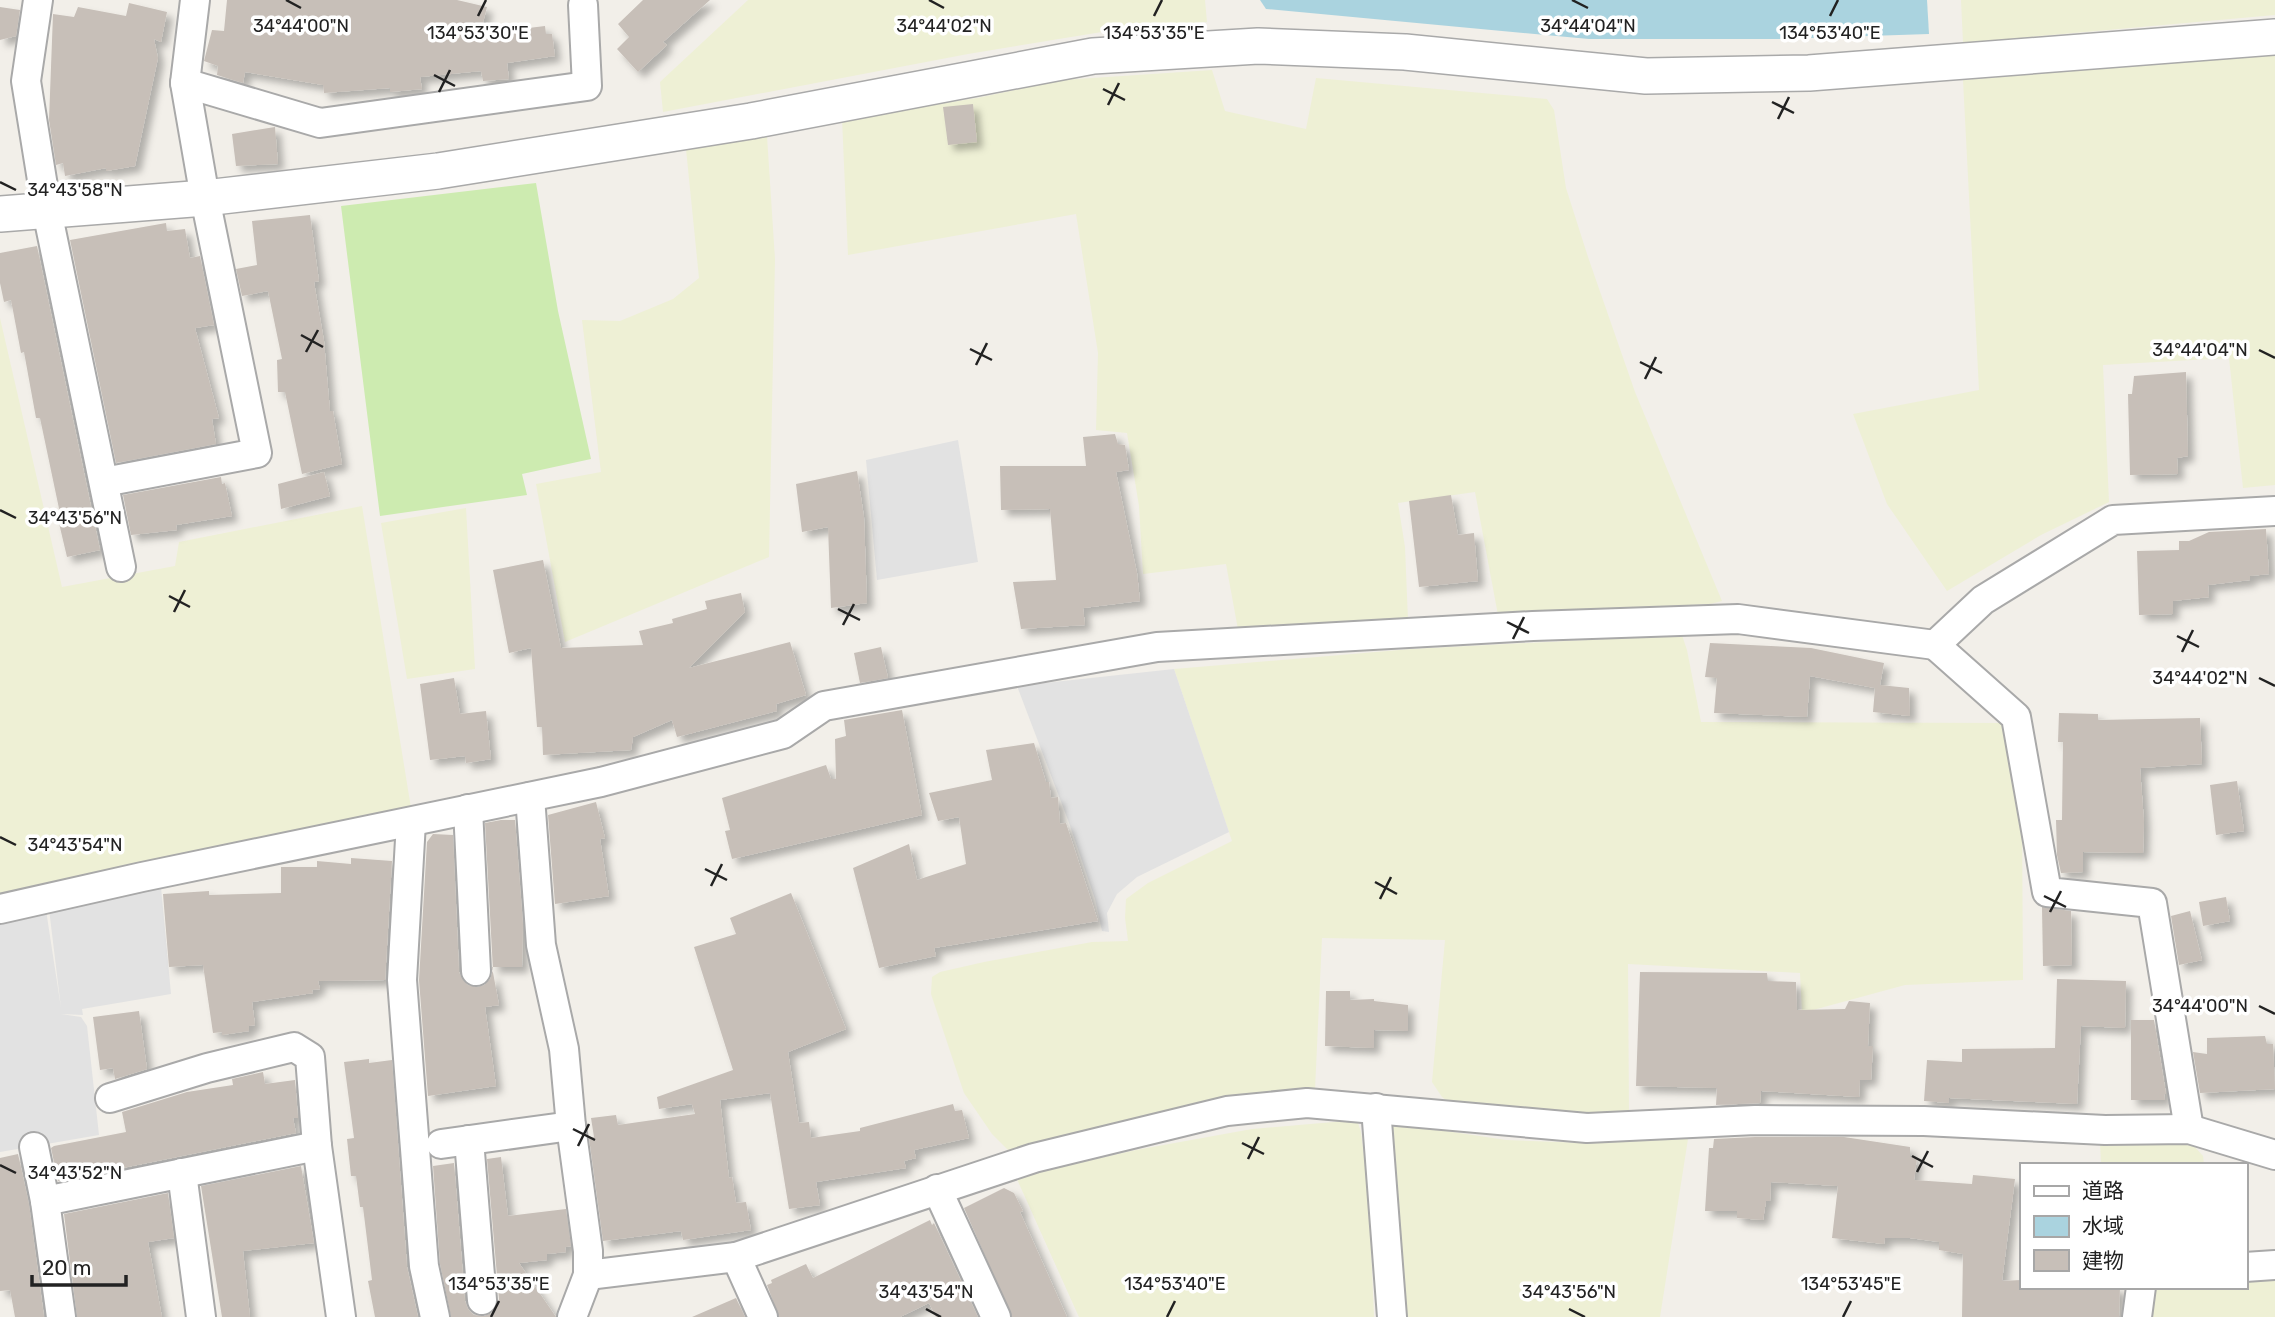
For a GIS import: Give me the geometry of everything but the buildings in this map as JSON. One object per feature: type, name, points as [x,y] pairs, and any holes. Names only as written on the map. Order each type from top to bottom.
[{"type":"street","points":[[38,0],[26,80],[47,211],[121,567]]},
{"type":"street","points":[[104,482],[257,453],[205,198],[185,83],[195,0]]},
{"type":"street","points":[[185,83],[320,123],[587,86],[580,2]]},
{"type":"street","points":[[0,214],[205,198],[452,169],[751,121],[1093,56],[1258,46],[1405,52],[1646,76],[1809,73],[2275,37]]},
{"type":"street","points":[[1935,645],[1983,600],[2113,520],[2275,511]]},
{"type":"street","points":[[0,909],[155,874],[601,782],[783,734],[824,706],[1157,647],[1533,626],[1738,619],[1935,645],[2016,717],[2047,892],[2152,903],[2202,1133],[2219,1163]]},
{"type":"street","points":[[530,797],[541,945],[564,1049],[571,1126],[588,1251],[588,1275],[572,1317]]},
{"type":"street","points":[[468,809],[476,971]]},
{"type":"street","points":[[411,822],[402,980],[424,1266],[435,1317]]},
{"type":"street","points":[[110,1098],[207,1068],[293,1047],[310,1057],[317,1146],[341,1317]]},
{"type":"street","points":[[588,1275],[736,1257],[1034,1158],[1227,1111],[1307,1103],[1587,1128],[1794,1120],[1924,1121],[2202,1133],[2275,1155]]},
{"type":"street","points":[[1376,1108],[1392,1317]]},
{"type":"street","points":[[482,1300],[455,1142],[571,1126]]},
{"type":"street","points":[[45,1201],[317,1146]]},
{"type":"street","points":[[34,1147],[45,1201],[61,1317]]},
{"type":"street","points":[[182,1173],[201,1317]]},
{"type":"street","points":[[937,1189],[996,1317]]},
{"type":"street","points":[[736,1257],[762,1317]]},
{"type":"street","points":[[2247,1267],[2275,1265]]},
{"type":"street","points":[[2137,1317],[2141,1289]]},
{"type":"green space","points":[[748,0],[1205,0],[1207,22],[1114,30],[968,54],[663,112],[660,82]]},
{"type":"green space","points":[[1961,0],[2275,0],[2275,15],[1963,43]]},
{"type":"green space","points":[[2275,54],[2275,485],[2243,488],[2229,358],[2103,365],[2109,502],[2041,535],[1947,591],[1887,504],[1853,414],[1979,390],[1963,80]]},
{"type":"green space","points":[[1212,70],[1225,111],[1306,129],[1316,78],[1547,99],[1554,110],[1566,188],[1635,392],[1722,601],[1710,604],[1498,615],[1475,492],[1398,503],[1405,547],[1408,620],[1239,635],[1226,564],[1143,574],[1139,506],[1127,433],[1096,430],[1098,353],[1076,214],[848,255],[842,119],[977,98],[1062,80]]},
{"type":"green space","points":[[767,136],[775,259],[769,557],[565,642],[536,484],[601,472],[582,320],[620,321],[673,299],[699,278],[686,149]]},
{"type":"green space","points":[[536,183],[558,311],[591,459],[522,474],[527,495],[380,516],[341,206]]},
{"type":"green space","points":[[0,318],[62,587],[175,566],[179,542],[362,506],[411,808],[0,897]]},
{"type":"green space","points":[[466,508],[475,669],[407,679],[381,523]]},
{"type":"green space","points":[[1682,635],[1701,722],[2003,723],[2009,729],[2022,812],[2023,980],[1905,985],[1802,1013],[1800,973],[1628,964],[1629,1114],[1600,1114],[1450,1103],[1442,1097],[1432,1082],[1445,940],[1322,938],[1315,1090],[1200,1107],[1098,1127],[1009,1151],[992,1134],[964,1093],[931,994],[932,977],[940,972],[984,962],[1092,942],[1128,941],[1126,899],[1148,883],[1232,841],[1174,669],[1411,649]]},
{"type":"green space","points":[[1357,1120],[1361,1132],[1369,1198],[1374,1317],[1079,1317],[1016,1177],[1136,1150],[1252,1129]]},
{"type":"green space","points":[[1387,1126],[1419,1127],[1506,1140],[1585,1143],[1648,1137],[1688,1139],[1660,1317],[1400,1317]]},
{"type":"green space","points":[[2100,1141],[2194,1146],[2203,1156],[2204,1163],[2101,1163]]},
{"type":"green space","points":[[2275,1278],[2275,1317],[2149,1317],[2154,1289],[2247,1289],[2247,1281]]},
{"type":"shaded area","points":[[958,440],[978,562],[877,580],[866,460]]},
{"type":"shaded area","points":[[1174,669],[1229,832],[1137,877],[1117,894],[1107,913],[1109,932],[1102,931],[1095,899],[1068,820],[1017,686]]},
{"type":"shaded area","points":[[161,887],[171,994],[82,1009],[83,1015],[61,1014],[81,1017],[87,1026],[99,1135],[0,1152],[0,922],[46,910],[61,1008],[49,909],[108,894]]},
{"type":"water","points":[[1260,0],[1927,0],[1929,34],[1779,39],[1589,39],[1266,9]]}]
